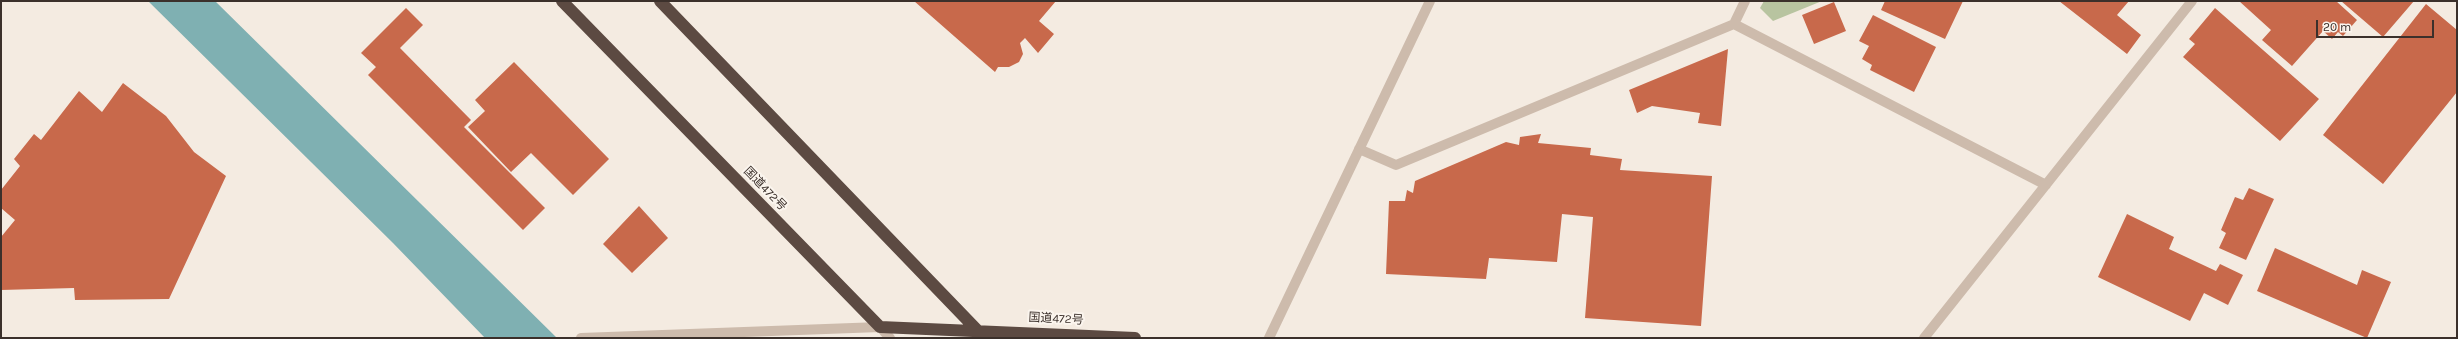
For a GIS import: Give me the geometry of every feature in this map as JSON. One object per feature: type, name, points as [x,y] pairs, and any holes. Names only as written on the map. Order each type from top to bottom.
[{"type":"highway","name":"国道472号","points":[[562,1],[880,327],[981,334],[1135,338]]},
{"type":"highway","points":[[660,1],[981,334]]},
{"type":"street","points":[[1269,338],[1430,1]]},
{"type":"street","points":[[1360,149],[1396,165],[1734,24],[1745,1]]},
{"type":"street","points":[[1924,338],[2192,1]]},
{"type":"street","points":[[1734,24],[2046,185]]},
{"type":"street","points":[[581,338],[880,327],[890,338]]},
{"type":"green space","points":[[1764,1],[1822,1],[1773,21],[1760,8]]},
{"type":"water","points":[[148,1],[215,1],[557,338],[485,338],[393,243]]},
{"type":"building","points":[[914,1],[1056,1],[1039,21],[1054,34],[1038,53],[1025,38],[1020,43],[1023,54],[1019,62],[1009,67],[998,67],[995,72]]},
{"type":"building","points":[[1885,1],[1963,1],[1945,39],[1881,10]]},
{"type":"building","points":[[2059,1],[2129,1],[2117,15],[2141,35],[2127,54]]},
{"type":"building","points":[[2239,1],[2336,1],[2357,20],[2343,36],[2338,32],[2332,39],[2323,31],[2292,66],[2262,40],[2271,30]]},
{"type":"building","points":[[2341,1],[2414,1],[2383,37]]},
{"type":"building","points":[[1834,2],[1846,31],[1814,44],[1802,15]]},
{"type":"building","points":[[2426,4],[2457,30],[2457,92],[2383,184],[2323,135]]},
{"type":"building","points":[[406,8],[423,25],[400,48],[471,120],[464,127],[545,208],[523,230],[368,75],[376,67],[361,53]]},
{"type":"building","points":[[2215,8],[2319,99],[2280,141],[2183,57],[2195,44],[2189,39]]},
{"type":"building","points":[[1873,15],[1936,47],[1914,92],[1870,70],[1872,65],[1862,59],[1869,46],[1859,41]]},
{"type":"building","points":[[1728,49],[1721,126],[1698,123],[1700,113],[1652,106],[1637,113],[1629,90]]},
{"type":"building","points":[[514,62],[609,159],[573,195],[531,153],[511,172],[468,127],[485,111],[475,100]]},
{"type":"building","points":[[123,83],[166,116],[194,152],[226,176],[169,299],[75,300],[74,288],[1,290],[1,237],[15,220],[1,208],[1,190],[20,166],[14,159],[34,134],[41,140],[79,91],[102,112]]},
{"type":"building","points":[[1541,134],[1538,143],[1591,148],[1590,155],[1622,159],[1620,170],[1712,176],[1701,326],[1585,318],[1593,217],[1562,214],[1557,262],[1489,258],[1486,279],[1386,274],[1389,201],[1405,201],[1407,190],[1413,193],[1415,181],[1506,142],[1519,145],[1520,137]]},
{"type":"building","points":[[2249,188],[2274,199],[2246,260],[2219,248],[2226,233],[2221,230],[2235,197],[2243,200]]},
{"type":"building","points":[[639,206],[668,238],[632,273],[603,244]]},
{"type":"building","points":[[2127,214],[2174,237],[2169,249],[2216,271],[2220,264],[2243,275],[2228,305],[2204,293],[2190,321],[2098,277]]},
{"type":"building","points":[[2275,248],[2357,285],[2362,270],[2391,282],[2367,338],[2257,291]]}]
